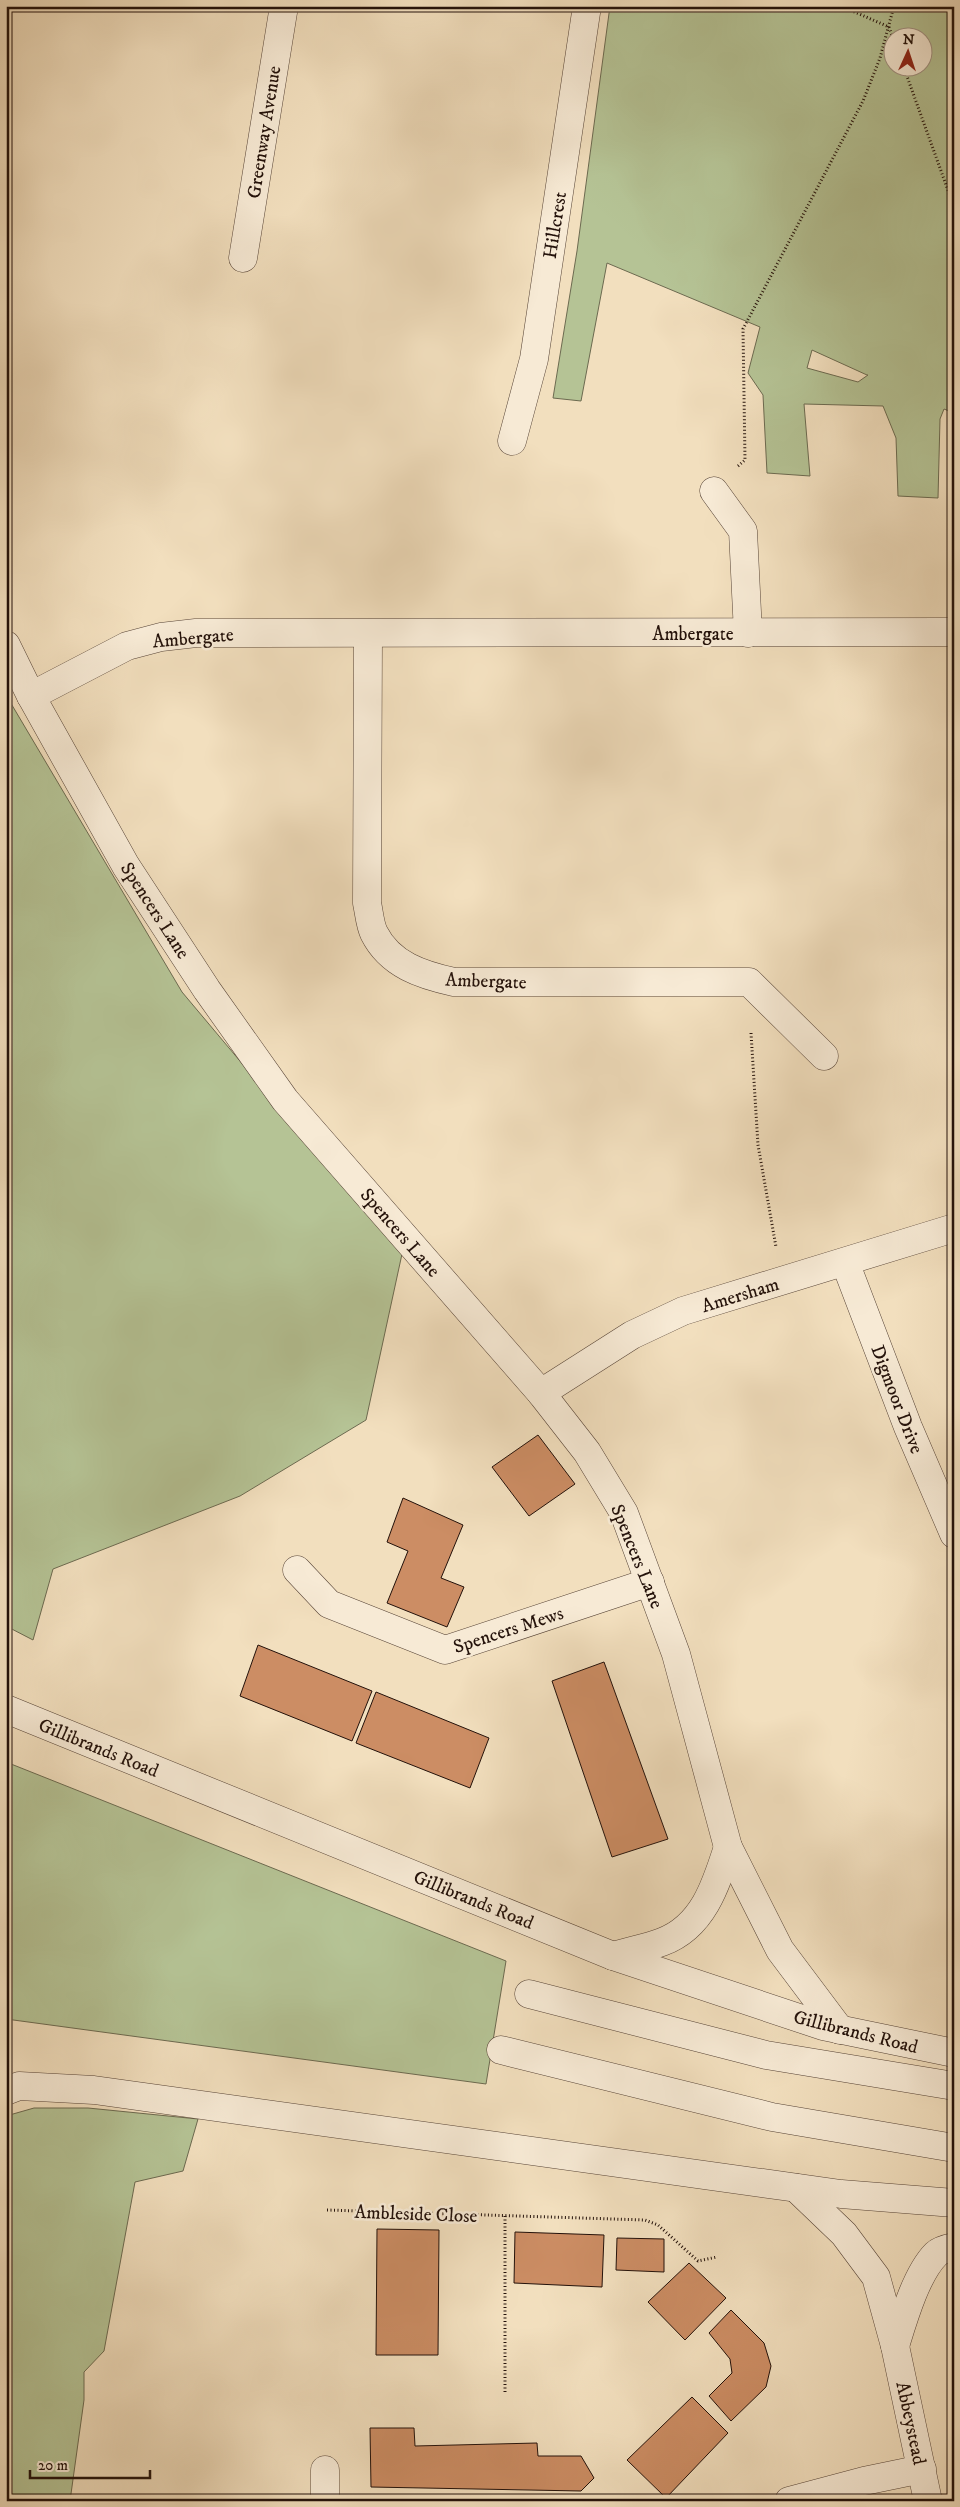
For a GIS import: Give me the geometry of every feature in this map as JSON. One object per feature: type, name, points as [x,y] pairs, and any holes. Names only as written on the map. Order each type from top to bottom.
[{"type":"street","name":"Greenway Avenue","points":[[243,258],[284,6]]},
{"type":"street","name":"Hillcrest","points":[[512,441],[534,359],[587,6]]},
{"type":"street","name":"Ambergate","points":[[714,491],[743,531],[748,633]]},
{"type":"street","name":"Ambergate","points":[[31,696],[127,646],[161,637],[196,633],[954,632]]},
{"type":"street","name":"Ambergate","points":[[368,634],[367,903],[374,933],[393,959],[421,975],[454,982],[749,982]]},
{"type":"street","name":"Spencers Lane","points":[[6,645],[31,696],[126,866],[208,990],[285,1100],[541,1393],[586,1452],[624,1513],[676,1654],[728,1847],[780,1950],[840,2030]]},
{"type":"street","points":[[749,982],[824,1056]]},
{"type":"street","name":"Amersham","points":[[541,1393],[632,1335],[683,1311],[954,1228]]},
{"type":"street","name":"Digmoor Drive","points":[[845,1262],[908,1427],[954,1534]]},
{"type":"street","name":"Spencers Mews","points":[[297,1570],[329,1604],[445,1650],[650,1582]]},
{"type":"street","name":"Gillibrands Road","points":[[6,1709],[613,1956],[823,2026],[954,2054]]},
{"type":"street","points":[[613,1956],[663,1942],[692,1923],[714,1891],[728,1847]]},
{"type":"street","name":"Gillibrands Road","points":[[529,1994],[766,2055],[954,2086]]},
{"type":"street","points":[[501,2050],[772,2117],[954,2148]]},
{"type":"street","points":[[6,2091],[19,2086],[94,2090],[841,2194],[954,2203]]},
{"type":"street","name":"Abbeystead","points":[[796,2188],[844,2234],[876,2277],[895,2346],[928,2501]]},
{"type":"street","name":"Abbeystead","points":[[895,2346],[905,2312],[922,2278],[937,2253],[954,2246]]},
{"type":"street","points":[[790,2501],[864,2481],[922,2469]]},
{"type":"street","points":[[325,2470],[325,2501]]},
{"type":"path","points":[[841,6],[889,27]]},
{"type":"path","points":[[714,491],[744,460],[743,329],[863,101],[889,27],[894,6]]},
{"type":"path","points":[[908,78],[954,208]]},
{"type":"path","points":[[749,982],[752,1087],[758,1145],[782,1281]]},
{"type":"path","name":"Ambleside Close","points":[[327,2210],[645,2220],[658,2225],[698,2261],[717,2257]]},
{"type":"path","name":"Ambleside Close","points":[[505,2216],[505,2392]]},
{"type":"green space","points":[[610,6],[954,6],[954,413],[944,409],[940,419],[938,498],[898,496],[896,438],[883,406],[804,404],[810,476],[767,473],[763,395],[748,373],[760,327],[607,263],[581,401],[553,398],[577,251]],"holes":[[[812,350],[867,375],[858,382],[807,368]]]},
{"type":"green space","points":[[6,695],[182,992],[402,1254],[366,1420],[240,1496],[53,1569],[33,1640],[6,1626]]},
{"type":"green space","points":[[6,1762],[506,1961],[486,2084],[6,2019]]},
{"type":"green space","points":[[34,2108],[88,2108],[198,2119],[183,2171],[135,2182],[104,2351],[84,2372],[84,2400],[70,2501],[6,2501],[6,2116]]},
{"type":"building","points":[[538,1435],[575,1484],[529,1516],[492,1467]]},
{"type":"building","points":[[403,1498],[463,1525],[441,1578],[464,1587],[447,1627],[387,1603],[408,1551],[387,1542]]},
{"type":"building","points":[[258,1645],[372,1691],[352,1741],[240,1696]]},
{"type":"building","points":[[604,1662],[668,1839],[612,1857],[552,1681]]},
{"type":"building","points":[[376,1692],[489,1738],[470,1788],[356,1743]]},
{"type":"building","points":[[377,2229],[439,2230],[438,2355],[376,2355]]},
{"type":"building","points":[[515,2232],[604,2235],[602,2287],[514,2283]]},
{"type":"building","points":[[617,2238],[664,2239],[664,2272],[616,2270]]},
{"type":"building","points":[[689,2263],[726,2298],[685,2340],[648,2302]]},
{"type":"building","points":[[731,2310],[764,2343],[771,2366],[766,2387],[731,2421],[709,2396],[732,2373],[730,2359],[709,2333]]},
{"type":"building","points":[[692,2397],[728,2433],[666,2498],[627,2460]]},
{"type":"building","points":[[370,2428],[414,2428],[415,2446],[537,2443],[538,2456],[581,2456],[594,2478],[581,2491],[371,2487]]}]
